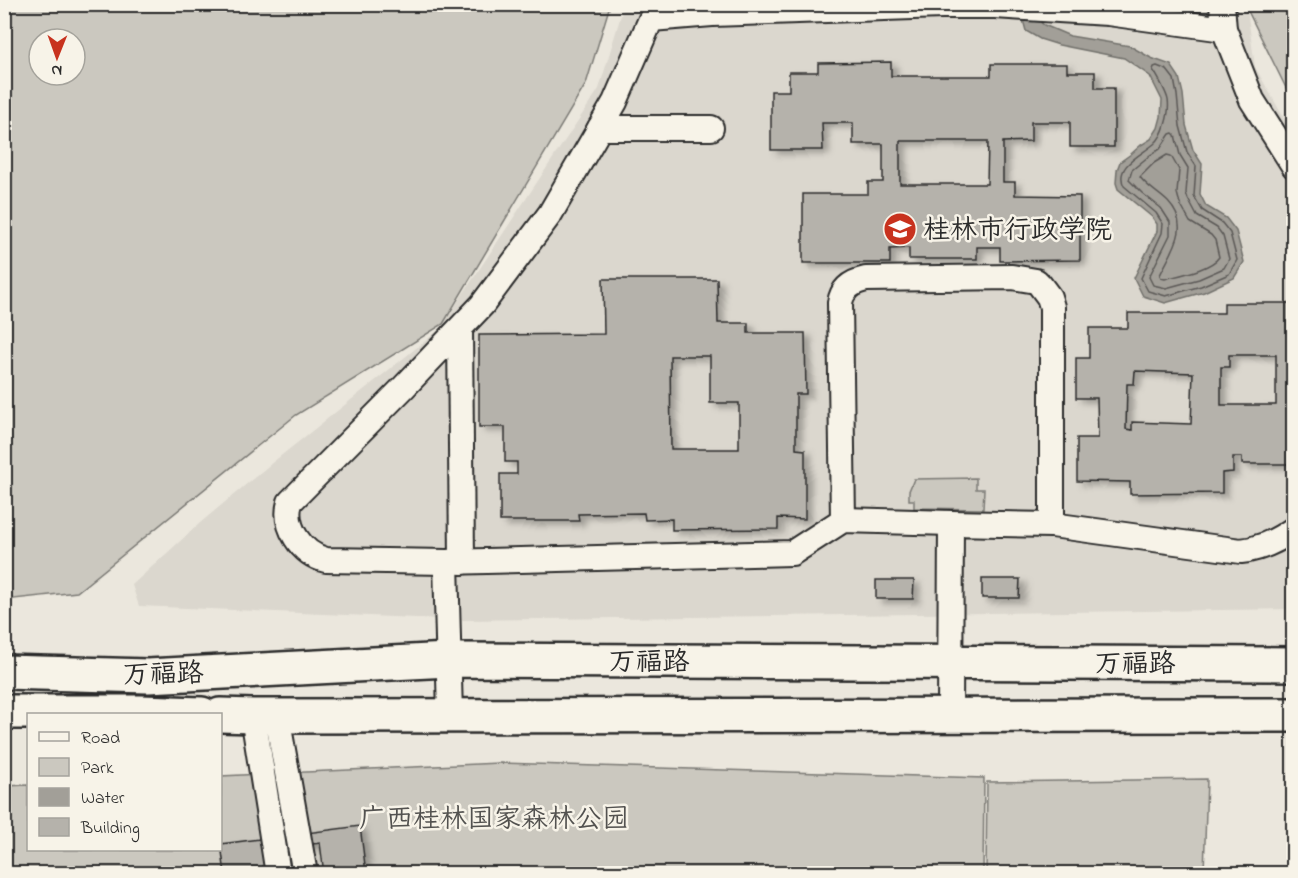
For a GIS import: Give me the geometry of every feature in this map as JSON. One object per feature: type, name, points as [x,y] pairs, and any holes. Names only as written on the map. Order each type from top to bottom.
[{"type":"highway","name":"万福路","points":[[4,672],[148,676],[448,660],[1293,664]]},
{"type":"highway","name":"万福路","points":[[4,712],[171,713]]},
{"type":"highway","name":"万福路","points":[[222,715],[1293,715]]},
{"type":"street","points":[[1222,4],[1224,29],[1252,100],[1293,166]]},
{"type":"street","points":[[1224,29],[1108,13],[995,6],[712,14],[653,12],[615,102],[550,214],[482,305],[290,502],[289,524],[306,550],[326,560],[454,562],[792,553],[843,520],[1052,525],[1240,551],[1266,546],[1293,529]]},
{"type":"street","points":[[600,128],[711,128]]},
{"type":"street","points":[[843,520],[840,303],[843,292],[852,284],[866,279],[1012,277],[1038,283],[1047,293],[1052,307],[1052,525]]},
{"type":"street","points":[[450,715],[448,660],[454,562],[459,329]]},
{"type":"street","points":[[950,715],[951,523]]},
{"type":"street","points":[[265,716],[278,873]]},
{"type":"street","points":[[265,716],[305,873]]},
{"type":"shaded area","name":"桂林市行政学院","points":[[624,5],[1247,5],[1255,67],[1293,134],[1293,609],[463,620],[139,606],[132,585],[200,523],[273,462],[439,330],[599,89]]},
{"type":"green space","points":[[4,5],[610,5],[586,84],[443,324],[296,415],[77,592],[5,600]]},
{"type":"green space","points":[[1247,5],[1293,5],[1293,102],[1247,9]]},
{"type":"green space","points":[[976,478],[976,489],[984,489],[983,509],[914,508],[914,500],[909,500],[909,491],[914,479]]},
{"type":"green space","name":"广西桂林国家森林公园","points":[[499,763],[984,778],[983,873],[5,873],[4,786],[27,785],[27,851],[222,851],[222,776]]},
{"type":"green space","points":[[1207,779],[1204,873],[986,873],[987,782]]},
{"type":"water","points":[[1019,5],[1044,25],[1070,36],[1130,46],[1151,58],[1171,65],[1179,77],[1186,125],[1193,150],[1202,164],[1200,194],[1206,206],[1226,218],[1236,231],[1244,262],[1234,278],[1204,292],[1165,303],[1143,296],[1134,278],[1157,231],[1157,224],[1152,217],[1118,189],[1117,170],[1120,162],[1151,139],[1158,128],[1162,100],[1150,76],[1124,58],[1059,45],[1040,39],[1026,31]]},
{"type":"building","points":[[891,62],[891,76],[991,76],[991,64],[1067,64],[1067,72],[1095,72],[1095,88],[1114,88],[1114,147],[1070,147],[1070,122],[1031,122],[1031,141],[1003,142],[1003,182],[1015,182],[1015,195],[1080,196],[1080,260],[1000,261],[1000,247],[977,247],[977,259],[909,259],[909,248],[890,249],[890,263],[803,263],[803,194],[868,194],[868,182],[883,182],[883,144],[853,144],[853,123],[822,123],[823,150],[771,150],[771,91],[789,91],[789,72],[818,72],[818,63]],"holes":[[[900,141],[988,141],[987,184],[900,184]]]},
{"type":"building","points":[[603,279],[717,279],[718,323],[748,323],[748,333],[805,333],[806,394],[796,394],[796,449],[805,450],[805,519],[778,518],[778,529],[672,530],[672,519],[645,520],[644,513],[578,514],[579,521],[500,521],[500,474],[517,474],[517,462],[505,462],[505,427],[479,427],[479,335],[604,334]],"holes":[[[670,356],[710,356],[710,403],[739,403],[739,449],[671,449]]]},
{"type":"building","points":[[1224,303],[1294,303],[1294,353],[1288,353],[1288,404],[1294,404],[1294,464],[1242,464],[1242,457],[1233,457],[1233,472],[1222,473],[1222,493],[1130,494],[1130,482],[1077,481],[1077,438],[1098,438],[1097,398],[1076,398],[1076,358],[1089,358],[1089,328],[1128,328],[1128,313],[1224,313]],"holes":[[[1229,355],[1276,355],[1276,405],[1221,405],[1221,367],[1229,367]],[[1135,371],[1193,373],[1191,424],[1132,422],[1132,430],[1126,429],[1127,384],[1134,384]]]},
{"type":"building","points":[[982,579],[1020,579],[1019,598],[982,598]]},
{"type":"building","points":[[876,580],[914,580],[913,599],[876,599]]},
{"type":"building","points":[[360,826],[366,873],[324,874],[320,843],[264,850],[267,874],[225,874],[222,844]]},
{"type":"place","name":"桂林市行政学院","points":[[900,229]]}]
